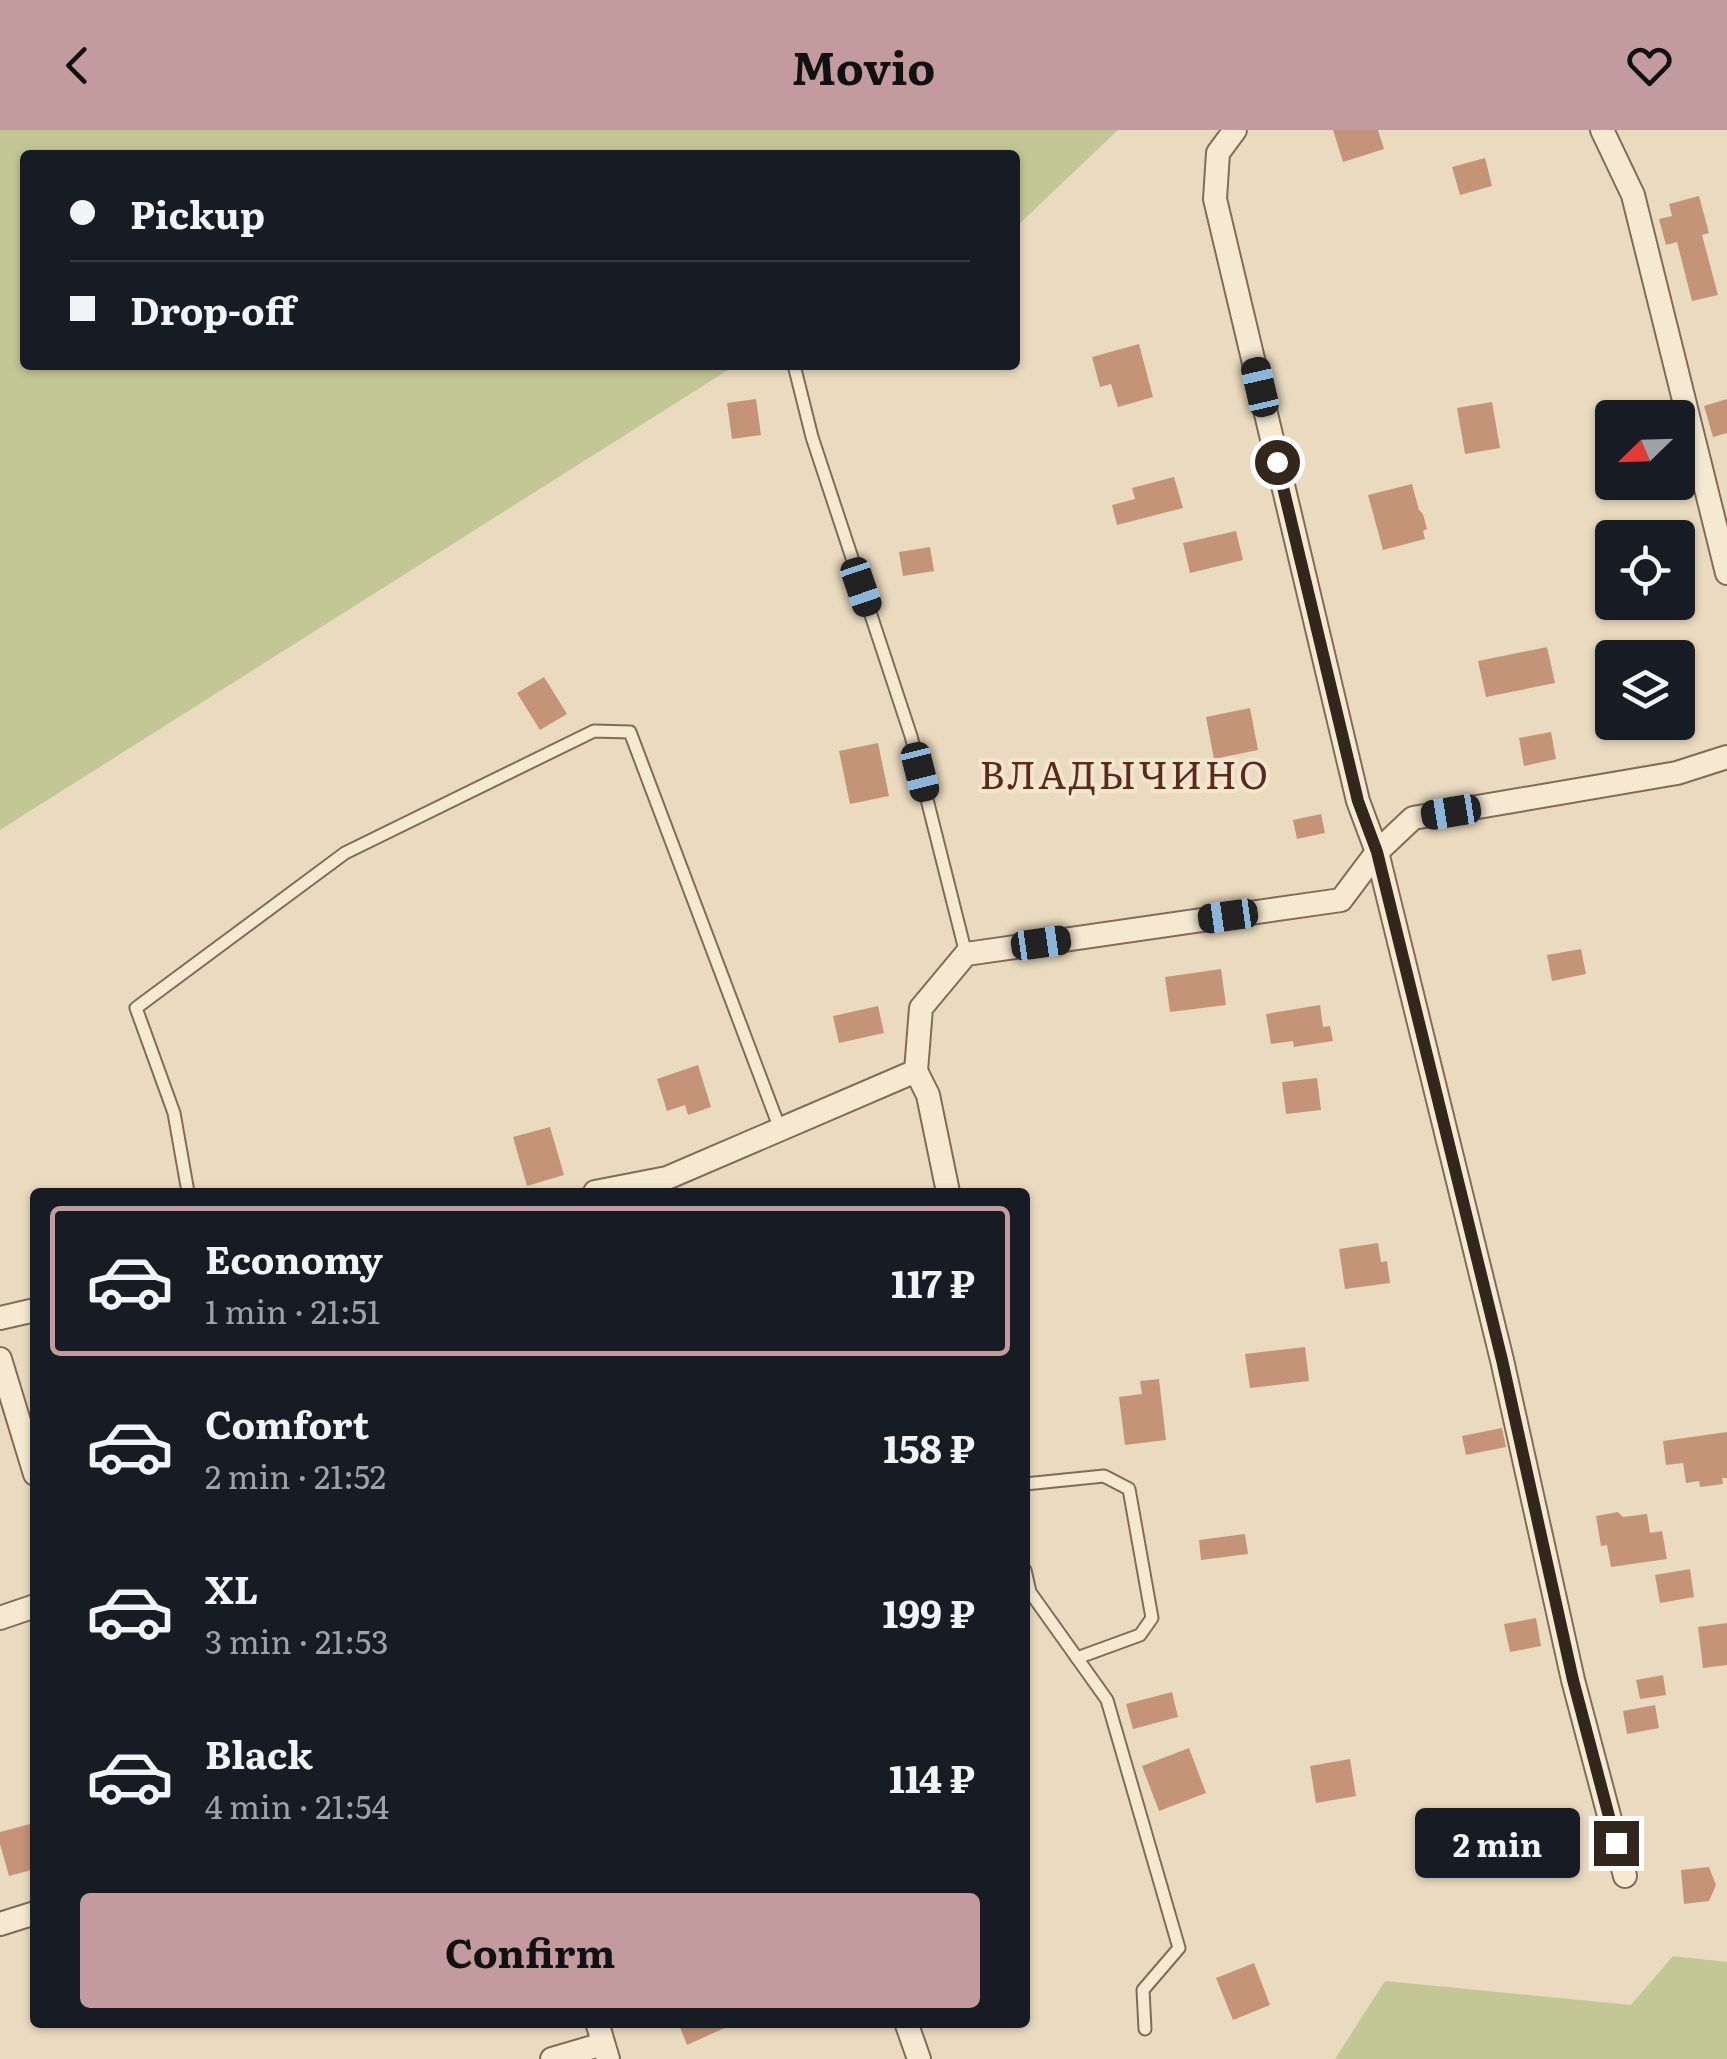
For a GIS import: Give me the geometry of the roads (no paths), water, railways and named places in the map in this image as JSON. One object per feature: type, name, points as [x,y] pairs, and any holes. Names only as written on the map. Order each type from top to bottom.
[{"type":"street","points":[[1235,130],[1218,153],[1215,199],[1358,801],[1377,852],[1502,1360],[1573,1680],[1625,1876]]},
{"type":"street","points":[[1602,130],[1633,195],[1727,573]]},
{"type":"street","points":[[947,1188],[928,1095],[916,1070],[920,1008],[966,954],[1341,900],[1377,852],[1414,818],[1677,773],[1727,757]]},
{"type":"street","points":[[616,1188],[667,1178],[916,1070]]},
{"type":"street","points":[[0,1318],[30,1311]]},
{"type":"street","points":[[0,1359],[30,1458]]},
{"type":"street","points":[[0,1618],[30,1608]]},
{"type":"street","points":[[0,1924],[30,1915]]},
{"type":"street","points":[[908,2028],[919,2059]]},
{"type":"street","points":[[552,2059],[603,2042]]},
{"type":"lane","points":[[795,370],[812,438],[911,736],[966,954]]},
{"type":"lane","points":[[187,1188],[174,1114],[136,1008],[345,853],[594,731],[630,732],[780,1129]]},
{"type":"lane","points":[[1030,1483],[1104,1476],[1130,1489],[1152,1618],[1140,1635],[1077,1658]]},
{"type":"lane","points":[[1030,1592],[1108,1700],[1179,1948],[1142,1990],[1145,2030]]},
{"type":"district","name":"ВЛАДЫЧИНО","points":[[1125,772]]}]
